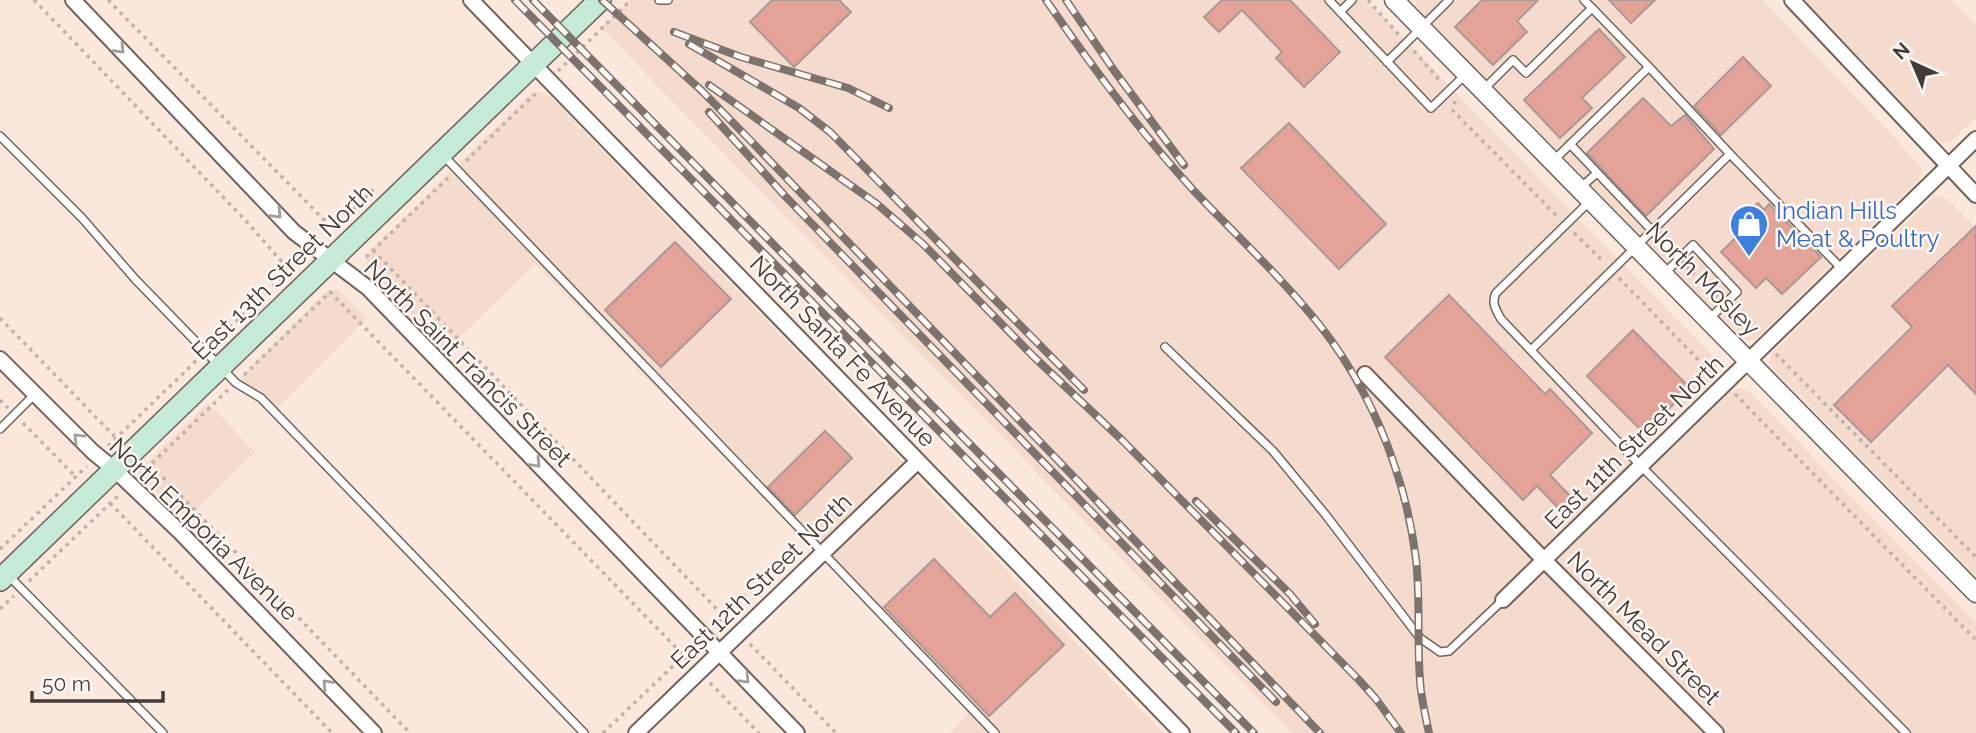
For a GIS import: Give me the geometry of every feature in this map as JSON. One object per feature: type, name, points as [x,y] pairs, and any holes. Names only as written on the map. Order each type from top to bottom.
[{"type":"main road","name":"East 13th Street North","points":[[10,581],[228,375],[330,261],[442,154],[542,72],[600,0]]},
{"type":"street","name":"North Saint Francis Street","points":[[73,0],[294,232],[368,288],[797,733]]},
{"type":"street","name":"North Santa Fe Avenue","points":[[471,0],[1182,733]]},
{"type":"street","points":[[1792,0],[1976,195]]},
{"type":"street","name":"North Mosley","points":[[1395,1],[1976,593]]},
{"type":"street","name":"East 11th Street North","points":[[1503,600],[1976,139]]},
{"type":"street","name":"North Emporia Avenue","points":[[0,359],[93,452],[180,531],[374,733]]},
{"type":"street","name":"North Mead Street","points":[[1365,374],[1716,733]]},
{"type":"street","name":"East 12th Street North","points":[[636,733],[918,461]]},
{"type":"lane","points":[[659,0],[668,0]]},
{"type":"lane","points":[[1329,0],[1431,107],[1466,74]]},
{"type":"lane","points":[[1340,12],[1352,0]]},
{"type":"lane","points":[[1387,62],[1449,0]]},
{"type":"lane","points":[[1584,0],[1843,270]]},
{"type":"lane","points":[[1482,90],[1513,60],[1526,73],[1592,8]]},
{"type":"lane","points":[[1553,162],[1648,67]]},
{"type":"lane","points":[[0,136],[82,218],[135,279],[228,375],[261,398],[584,733]]},
{"type":"lane","points":[[1570,145],[1679,259]]},
{"type":"lane","points":[[442,154],[995,733]]},
{"type":"lane","points":[[1531,350],[1730,154]]},
{"type":"lane","points":[[1597,173],[1566,225],[1496,293],[1493,299],[1494,307],[1502,319],[1641,466],[1906,733]]},
{"type":"lane","points":[[1664,274],[1693,245],[1737,292],[1709,319]]},
{"type":"lane","points":[[1165,347],[1273,451],[1325,514],[1413,630],[1431,648],[1440,652],[1449,651],[1503,600]]},
{"type":"lane","points":[[0,429],[35,394]]},
{"type":"lane","points":[[10,581],[163,733]]},
{"type":"path","points":[[107,0],[333,229],[382,182]]},
{"type":"path","points":[[366,257],[457,170],[542,72],[631,0]]},
{"type":"path","points":[[1368,0],[1455,98],[1453,111],[1749,407],[1976,640]]},
{"type":"path","points":[[373,250],[836,733]]},
{"type":"path","points":[[1679,259],[1767,344],[1976,557]]},
{"type":"path","points":[[0,610],[10,581],[110,503],[123,477],[150,465],[228,375],[330,292],[759,733]]},
{"type":"path","points":[[0,318],[116,438]]},
{"type":"path","points":[[0,400],[76,477]]},
{"type":"path","points":[[150,465],[410,733]]},
{"type":"path","points":[[110,503],[331,733]]},
{"type":"shaded area","points":[[630,0],[1366,0],[1716,360],[1717,370],[1713,378],[1637,453],[1651,468],[1729,392],[1738,388],[1747,390],[1976,623],[1976,733],[1292,733],[601,28]]},
{"type":"shaded area","points":[[1415,0],[1763,0],[1920,165],[1922,172],[1918,180],[1755,340],[1746,340],[1419,10]]},
{"type":"shaded area","points":[[1801,0],[1952,0],[1976,25],[1976,117],[1950,142],[1942,143],[1932,137]]},
{"type":"shaded area","points":[[538,91],[554,100],[1163,733],[950,733],[972,710],[535,264],[445,351],[367,268],[365,258],[530,94]]},
{"type":"shaded area","points":[[1935,195],[1948,200],[1976,228],[1976,576],[1769,362],[1771,354]]},
{"type":"shaded area","points":[[337,289],[367,318],[274,411],[241,377],[327,291]]},
{"type":"shaded area","points":[[208,403],[255,452],[184,522],[144,480],[142,473],[145,465]]},
{"type":"building","points":[[772,0],[839,0],[851,12],[794,67],[750,22]]},
{"type":"building","points":[[1222,0],[1290,0],[1340,52],[1304,87],[1276,58],[1282,52],[1242,10],[1219,32],[1204,17]]},
{"type":"building","points":[[1482,0],[1538,0],[1517,21],[1527,32],[1493,65],[1455,27]]},
{"type":"building","points":[[1609,0],[1655,0],[1631,23]]},
{"type":"building","points":[[1599,29],[1625,57],[1582,98],[1592,108],[1560,138],[1524,100]]},
{"type":"building","points":[[1743,57],[1771,86],[1721,135],[1694,106]]},
{"type":"building","points":[[1643,98],[1671,126],[1685,115],[1714,149],[1646,216],[1587,153]]},
{"type":"building","points":[[1289,123],[1386,224],[1339,269],[1241,168]]},
{"type":"building","points":[[1758,203],[1764,210],[1769,204],[1821,257],[1782,294],[1766,278],[1756,288],[1721,252],[1752,222],[1745,215]]},
{"type":"building","points":[[1976,226],[1976,394],[1948,365],[1871,442],[1834,405],[1912,327],[1892,306]]},
{"type":"building","points":[[675,242],[731,299],[661,367],[605,310]]},
{"type":"building","points":[[1449,295],[1545,394],[1550,389],[1592,433],[1550,475],[1573,499],[1560,510],[1537,486],[1523,500],[1385,357]]},
{"type":"building","points":[[1633,330],[1690,388],[1644,433],[1587,376]]},
{"type":"building","points":[[825,431],[852,458],[795,515],[768,487]]},
{"type":"building","points":[[934,559],[990,617],[1015,593],[1064,645],[989,716],[884,607]]},
{"type":"railway","points":[[515,0],[1236,733]]},
{"type":"railway","points":[[533,0],[1254,733]]},
{"type":"railway","points":[[602,0],[702,91],[1320,733]]},
{"type":"railway","points":[[1046,0],[1155,146],[1318,323],[1363,392],[1388,448],[1410,524],[1416,559],[1421,691],[1429,733]]},
{"type":"railway","points":[[1066,0],[1184,165]]},
{"type":"railway","points":[[674,32],[741,57],[848,88],[889,108]]},
{"type":"railway","points":[[689,44],[799,108],[830,132],[1084,390]]},
{"type":"railway","points":[[709,85],[877,204],[923,244],[1034,357],[1122,440],[1359,680],[1401,733]]},
{"type":"railway","points":[[709,112],[785,196],[1276,702]]},
{"type":"railway","points":[[1196,501],[1290,594],[1315,624]]},
{"type":"place","name":"Indian Hills Meat & Poultry","points":[[1749,258]]}]
